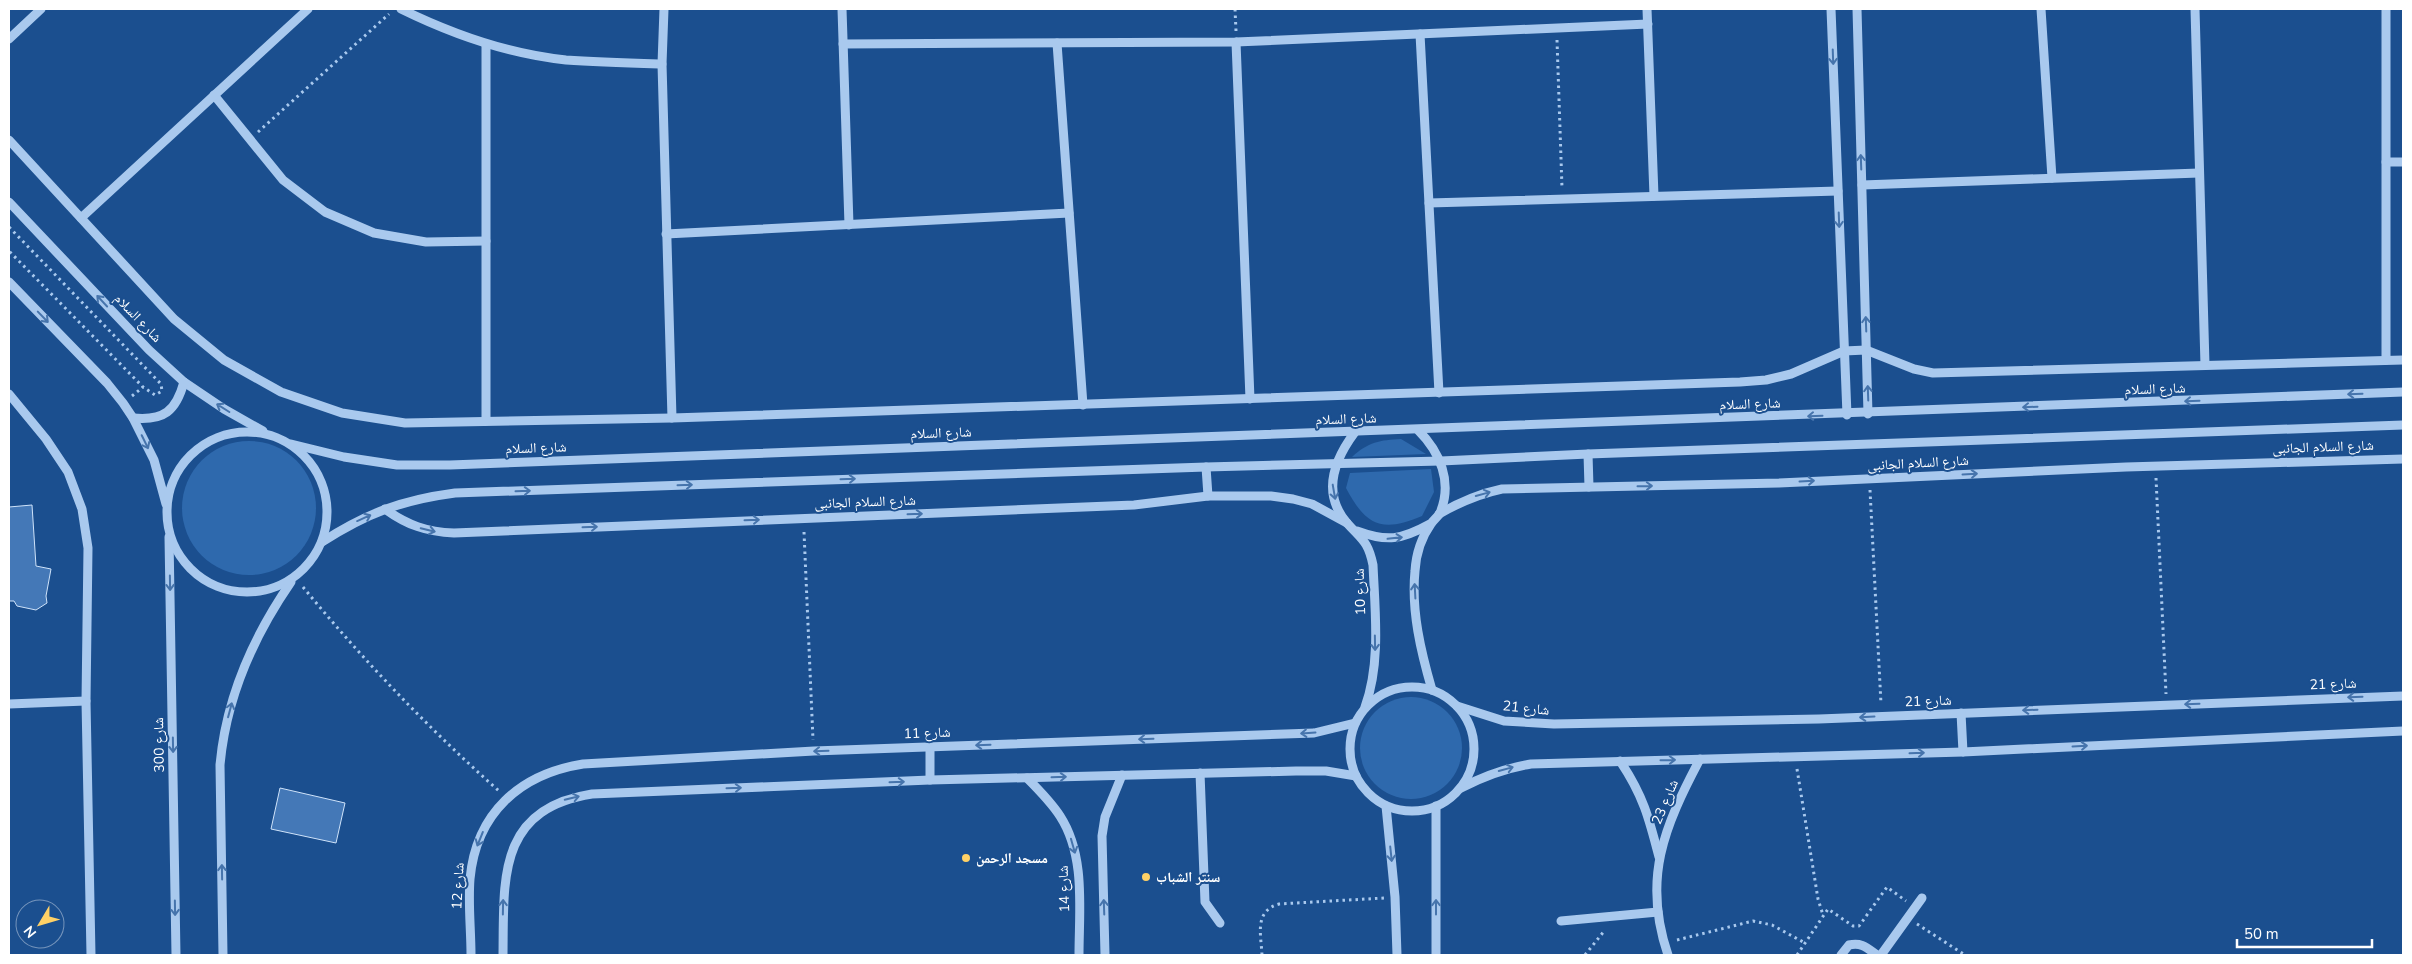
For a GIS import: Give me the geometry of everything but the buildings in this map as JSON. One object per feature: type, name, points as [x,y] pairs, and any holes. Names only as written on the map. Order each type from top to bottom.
[{"type":"street","points":[[9,39],[40,9]]},
{"type":"street","points":[[81,218],[308,9]]},
{"type":"street","points":[[401,9],[437,26],[486,44],[564,60],[662,64]]},
{"type":"street","points":[[664,9],[662,64],[672,418]]},
{"type":"street","points":[[842,9],[849,225]]},
{"type":"street","points":[[1647,9],[1654,196]]},
{"type":"street","points":[[1831,9],[1847,414]]},
{"type":"street","points":[[1857,9],[1868,414]]},
{"type":"street","points":[[2041,9],[2052,178]]},
{"type":"street","points":[[2195,9],[2205,365]]},
{"type":"street","points":[[2386,9],[2386,360]]},
{"type":"street","points":[[843,44],[1236,42],[1648,24]]},
{"type":"street","points":[[1420,34],[1439,393]]},
{"type":"street","points":[[1236,42],[1250,399]]},
{"type":"street","points":[[1057,43],[1083,405]]},
{"type":"street","points":[[486,44],[486,421]]},
{"type":"street","points":[[214,95],[283,180],[325,212],[374,233],[426,242],[486,241]]},
{"type":"street","points":[[9,140],[174,319],[224,360],[281,392],[342,413],[405,423],[672,418],[1439,393],[1766,380],[1791,374],[1844,351],[1866,350],[1914,369],[1933,373],[2403,360]]},
{"type":"street","points":[[2386,162],[2403,162]]},
{"type":"street","points":[[1862,185],[2200,173]]},
{"type":"street","points":[[1429,203],[1838,191]]},
{"type":"street","name":"شارع السلام","points":[[9,202],[149,350],[184,382],[224,409],[266,433]]},
{"type":"street","points":[[666,234],[1069,213]]},
{"type":"street","points":[[9,282],[107,383],[133,418],[154,460],[166,505],[169,534],[180,556],[196,575],[218,587],[242,592],[258,591],[293,579]]},
{"type":"street","points":[[133,418],[151,420],[168,413],[179,400],[184,382]]},
{"type":"street","name":"شارع السلام","points":[[291,444],[344,457],[397,465],[450,465],[1868,414],[2403,392]]},
{"type":"street","points":[[9,394],[46,439],[68,472],[82,509],[88,548],[86,701],[91,955]]},
{"type":"street","points":[[322,542],[352,523],[385,508],[419,498],[455,493],[1206,467],[1441,461],[2403,425]]},
{"type":"street","points":[[1418,430],[1435,450],[1441,461],[1445,488],[1439,514],[1431,524],[1417,552],[1414,572],[1417,632],[1432,690]]},
{"type":"street","points":[[166,505],[173,478],[188,455],[211,439],[238,431],[266,433],[291,444],[311,463],[324,487],[328,515],[322,542],[311,562],[293,579],[265,622],[248,656],[237,683],[223,739],[220,765],[223,955]]},
{"type":"street","name":"شارع 10","points":[[1355,432],[1335,464],[1332,478],[1333,493],[1347,523],[1356,531],[1370,552],[1373,565],[1375,652],[1370,692],[1364,709]]},
{"type":"street","points":[[1588,454],[1589,487]]},
{"type":"street","name":"شارع السلام الجانبى","points":[[1439,514],[1458,502],[1502,489],[2403,459]]},
{"type":"street","points":[[1206,467],[1208,496]]},
{"type":"street","name":"شارع السلام الجانبى","points":[[385,508],[400,520],[417,528],[454,533],[1134,505],[1208,496],[1271,496],[1312,504],[1347,523]]},
{"type":"street","points":[[1356,531],[1382,538],[1395,538],[1407,536],[1431,524]]},
{"type":"street","name":"شارع 300","points":[[169,534],[176,955]]},
{"type":"street","points":[[1461,788],[1470,772],[1474,755],[1473,737],[1467,720],[1456,706],[1432,690],[1418,687],[1395,689],[1375,698],[1364,709],[1355,722],[1350,738],[1350,755],[1356,776],[1372,797],[1386,806],[1403,811],[1420,811],[1436,806],[1450,798],[1461,788],[1483,776],[1507,768],[1531,764],[1963,752],[2403,731]]},
{"type":"street","name":"شارع 21","points":[[1456,706],[1480,715],[1529,724],[1664,723],[1882,717],[2403,696]]},
{"type":"street","points":[[9,704],[86,701]]},
{"type":"street","points":[[1962,713],[1963,752]]},
{"type":"street","name":"شارع 11","points":[[507,798],[523,785],[542,774],[583,764],[814,751],[1314,733],[1355,722]]},
{"type":"street","points":[[930,747],[930,780]]},
{"type":"street","name":"شارع 23","points":[[1668,955],[1660,932],[1656,895],[1659,857],[1680,799],[1700,759]]},
{"type":"street","name":"شارع 23","points":[[1620,761],[1637,788],[1650,821],[1659,857]]},
{"type":"street","points":[[502,955],[503,887],[508,860],[517,839],[530,821],[548,807],[569,798],[592,794],[930,780],[1319,771],[1356,776]]},
{"type":"street","points":[[1200,773],[1205,902],[1220,923]]},
{"type":"street","points":[[1105,955],[1102,836],[1105,817],[1122,775]]},
{"type":"street","name":"شارع 14","points":[[1027,778],[1061,817],[1076,854],[1078,862],[1079,955]]},
{"type":"street","name":"شارع 12","points":[[471,955],[470,880],[473,857],[481,836],[492,816],[507,798]]},
{"type":"street","points":[[1386,806],[1395,897],[1398,955]]},
{"type":"street","points":[[1436,806],[1436,955]]},
{"type":"street","points":[[1881,955],[1922,898]]},
{"type":"street","points":[[1561,921],[1658,912]]},
{"type":"street","points":[[1841,955],[1849,945],[1863,944],[1877,955]]},
{"type":"path","points":[[250,139],[395,9]]},
{"type":"path","points":[[1235,9],[1236,42]]},
{"type":"path","points":[[1556,28],[1562,199]]},
{"type":"path","points":[[9,227],[161,384],[162,391],[154,395],[143,387],[9,251]]},
{"type":"path","points":[[2155,466],[2167,705]]},
{"type":"path","points":[[1870,478],[1882,717]]},
{"type":"path","points":[[804,518],[814,751]]},
{"type":"path","points":[[293,579],[395,693],[450,747],[507,798]]},
{"type":"path","points":[[1795,756],[1818,899],[1823,916]]},
{"type":"path","points":[[1797,955],[1828,909],[1853,926],[1859,926],[1888,887],[1916,908]]},
{"type":"path","points":[[1262,955],[1260,923],[1263,914],[1270,907],[1395,897]]},
{"type":"path","points":[[1586,955],[1616,916]]},
{"type":"path","points":[[1908,918],[1965,955]]},
{"type":"path","points":[[1664,943],[1753,921],[1772,925],[1805,943]]},
{"type":"shaded area","points":[[1401,439],[1426,454],[1352,457],[1369,445],[1387,440]]},
{"type":"shaded area","points":[[249,441],[275,446],[297,460],[311,482],[316,508],[311,534],[297,556],[275,570],[249,575],[223,570],[201,556],[187,534],[182,508],[187,482],[201,460],[223,446]]},
{"type":"shaded area","points":[[1431,469],[1434,492],[1422,516],[1396,524],[1376,523],[1368,518],[1353,501],[1346,488],[1350,473]]},
{"type":"shaded area","points":[[1411,697],[1431,701],[1447,712],[1458,728],[1462,748],[1458,768],[1447,784],[1431,795],[1411,799],[1391,795],[1375,784],[1364,768],[1360,748],[1364,728],[1375,712],[1391,701]]},
{"type":"place","name":"مسجد الرحمن","points":[[966,858]]},
{"type":"place","name":"سنتر الشباب","points":[[1146,877]]}]
